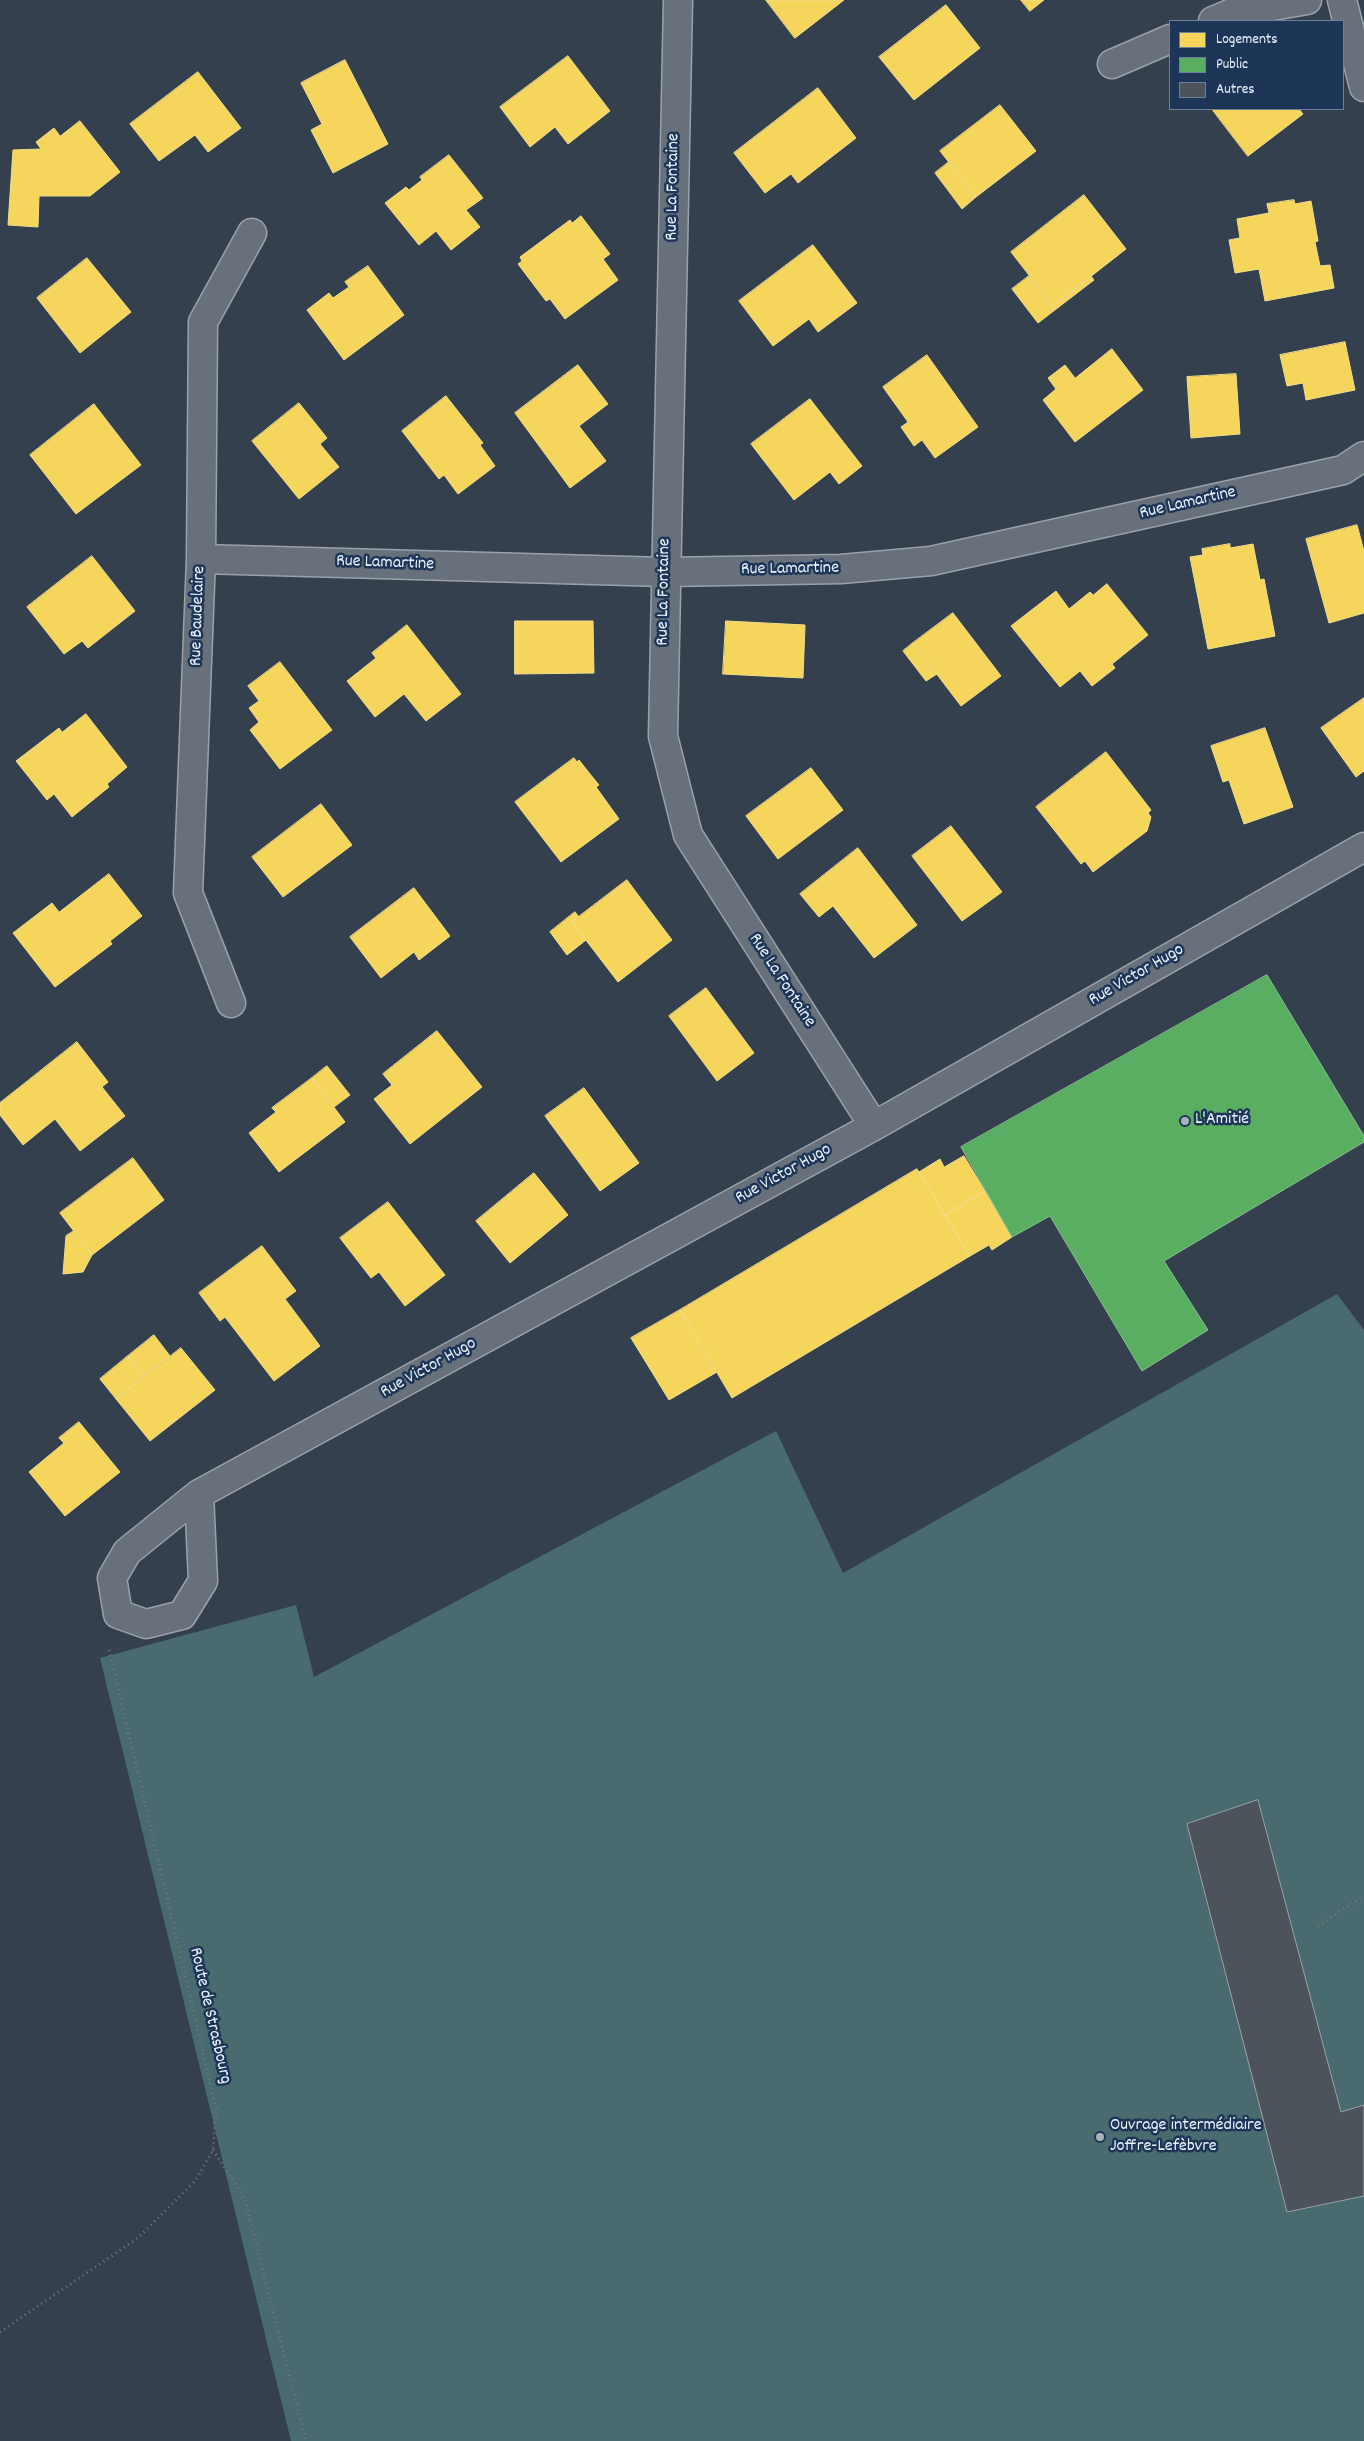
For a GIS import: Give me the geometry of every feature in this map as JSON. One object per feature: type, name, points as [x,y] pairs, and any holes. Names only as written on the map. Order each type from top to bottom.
[{"type":"street","name":"Rue La Fontaine","points":[[678,0],[663,736],[688,835],[874,1126]]},
{"type":"street","points":[[1214,20],[1232,13],[1307,0]]},
{"type":"street","points":[[1342,0],[1364,87]]},
{"type":"street","points":[[1112,64],[1169,39]]},
{"type":"street","name":"Rue Baudelaire","points":[[231,1003],[188,893],[201,559],[203,322],[252,233]]},
{"type":"street","name":"Rue Lamartine","points":[[201,559],[665,572],[841,569],[931,561],[1343,470],[1364,456]]},
{"type":"street","name":"Rue Victor Hugo","points":[[118,1614],[112,1578],[127,1552],[199,1494],[874,1126],[1364,847]]},
{"type":"street","points":[[118,1614],[146,1624],[182,1615],[203,1582],[199,1494]]},
{"type":"path","name":"Route de Strasbourg","points":[[0,2332],[138,2238],[196,2180],[213,2150],[216,2108],[109,1647],[118,1614]]},
{"type":"path","points":[[1318,1926],[1364,1896]]},
{"type":"path","points":[[213,2150],[245,2200],[306,2441]]},
{"type":"green space","points":[[1337,1294],[1364,1330],[1364,2441],[291,2441],[100,1658],[296,1605],[314,1677],[776,1431],[843,1573]]},
{"type":"building: Logements","points":[[766,0],[844,0],[795,38]]},
{"type":"building: Logements","points":[[1021,0],[1044,0],[1030,11]]},
{"type":"building: Logements","points":[[946,5],[980,48],[914,100],[879,57]]},
{"type":"building: Logements","points":[[568,56],[610,111],[568,144],[555,127],[530,147],[500,107]]},
{"type":"building: Logements","points":[[345,60],[388,144],[333,173],[311,130],[322,124],[301,83]]},
{"type":"building: Logements","points":[[198,72],[241,128],[208,152],[195,135],[159,161],[130,124]]},
{"type":"building: Logements","points":[[818,88],[856,138],[798,183],[791,174],[765,193],[734,153]]},
{"type":"building: Logements","points":[[1000,105],[1036,151],[976,197],[940,151]]},
{"type":"building: Logements","points":[[1213,110],[1300,110],[1303,114],[1248,156]]},
{"type":"building: Logements","points":[[80,121],[120,172],[90,196],[39,196],[38,227],[8,225],[13,150],[41,149],[36,142],[54,128],[60,136]]},
{"type":"building: Logements","points":[[449,155],[483,198],[466,210],[480,227],[451,250],[436,231],[419,245],[385,203],[406,187],[409,190],[422,180],[420,177]]},
{"type":"building: Logements","points":[[949,162],[976,197],[962,209],[935,173]]},
{"type":"building: Logements","points":[[1084,195],[1126,249],[1053,306],[1011,252]]},
{"type":"building: Logements","points":[[1294,200],[1295,204],[1311,201],[1318,241],[1315,242],[1320,266],[1330,265],[1334,288],[1265,301],[1259,269],[1235,273],[1229,240],[1240,238],[1237,219],[1269,213],[1267,204]]},
{"type":"building: Logements","points":[[581,216],[610,254],[603,259],[618,280],[565,319],[550,299],[546,301],[518,264],[522,261],[520,257],[570,220],[572,223]]},
{"type":"building: Logements","points":[[813,245],[857,303],[818,332],[809,319],[773,346],[739,301]]},
{"type":"building: Logements","points":[[87,258],[131,312],[80,353],[37,298]]},
{"type":"building: Logements","points":[[368,266],[404,315],[344,360],[307,310],[329,293],[333,298],[349,287],[345,282]]},
{"type":"building: Logements","points":[[1029,276],[1053,306],[1091,276],[1094,280],[1038,323],[1012,289]]},
{"type":"building: Logements","points":[[1345,342],[1355,390],[1306,400],[1303,383],[1287,386],[1280,355]]},
{"type":"building: Logements","points":[[1112,349],[1143,390],[1075,442],[1043,400],[1056,389],[1048,378],[1065,365],[1075,378]]},
{"type":"building: Logements","points":[[927,355],[978,427],[935,458],[922,440],[914,446],[901,427],[908,422],[883,387]]},
{"type":"building: Logements","points":[[578,365],[608,404],[579,426],[606,461],[570,488],[515,413]]},
{"type":"building: Logements","points":[[1236,374],[1240,434],[1191,438],[1187,377]]},
{"type":"building: Logements","points":[[446,396],[483,443],[480,445],[495,466],[458,494],[444,475],[439,479],[402,431]]},
{"type":"building: Logements","points":[[810,399],[862,466],[839,484],[830,472],[794,500],[751,444]]},
{"type":"building: Logements","points":[[299,403],[327,438],[320,444],[339,467],[299,499],[252,441]]},
{"type":"building: Logements","points":[[94,404],[141,465],[76,514],[30,455]]},
{"type":"building: Logements","points":[[1357,525],[1364,551],[1364,613],[1329,623],[1306,539]]},
{"type":"building: Logements","points":[[1230,544],[1230,548],[1253,544],[1260,580],[1264,579],[1275,636],[1208,649],[1190,557],[1203,555],[1202,549]]},
{"type":"building: Logements","points":[[92,556],[135,611],[88,648],[82,641],[64,654],[27,607]]},
{"type":"building: Logements","points":[[1107,584],[1148,635],[1112,664],[1115,668],[1092,686],[1080,671],[1060,687],[1011,626],[1056,591],[1069,609],[1090,592],[1093,595]]},
{"type":"building: Logements","points":[[953,613],[1001,676],[961,706],[913,643]]},
{"type":"building: Logements","points":[[515,621],[593,621],[594,673],[515,674]]},
{"type":"building: Logements","points":[[726,621],[805,625],[803,678],[723,674]]},
{"type":"building: Logements","points":[[407,625],[461,694],[426,721],[404,694],[375,717],[347,681],[376,658],[372,653]]},
{"type":"building: Logements","points":[[913,643],[937,674],[926,681],[903,651]]},
{"type":"building: Logements","points":[[280,662],[332,730],[280,769],[250,730],[259,722],[249,708],[259,701],[248,686]]},
{"type":"building: Logements","points":[[1364,698],[1364,771],[1356,777],[1321,728]]},
{"type":"building: Logements","points":[[86,714],[127,767],[107,784],[109,787],[72,817],[54,794],[47,800],[16,761],[59,728],[62,732]]},
{"type":"building: Logements","points":[[1265,728],[1293,807],[1244,824],[1229,780],[1223,782],[1211,746]]},
{"type":"building: Logements","points":[[1106,752],[1151,810],[1148,813],[1151,817],[1147,831],[1093,872],[1085,861],[1081,864],[1036,807]]},
{"type":"building: Logements","points":[[574,758],[577,762],[579,760],[599,785],[596,787],[619,819],[561,862],[515,802]]},
{"type":"building: Logements","points":[[811,768],[843,810],[778,859],[746,816]]},
{"type":"building: Logements","points":[[321,804],[352,845],[283,897],[252,857]]},
{"type":"building: Logements","points":[[951,826],[1002,892],[962,921],[912,856]]},
{"type":"building: Logements","points":[[858,848],[917,925],[874,958],[833,906],[819,917],[800,894]]},
{"type":"building: Logements","points":[[109,874],[142,916],[110,941],[112,944],[55,987],[13,933],[52,903],[59,912]]},
{"type":"building: Logements","points":[[627,880],[672,940],[618,982],[572,922]]},
{"type":"building: Logements","points":[[414,888],[450,936],[419,960],[414,952],[381,978],[350,937]]},
{"type":"building: Logements","points":[[575,912],[579,917],[572,922],[586,940],[567,955],[550,932]]},
{"type":"building: Logements","points":[[706,988],[754,1053],[717,1081],[669,1016]]},
{"type":"building: Logements","points":[[437,1031],[482,1087],[410,1144],[374,1099],[392,1085],[383,1074]]},
{"type":"building: Logements","points":[[77,1042],[108,1082],[102,1087],[125,1116],[80,1151],[55,1119],[23,1145],[0,1115],[0,1103]]},
{"type":"building: Logements","points":[[327,1066],[350,1095],[334,1107],[312,1078]]},
{"type":"building: Logements","points":[[312,1078],[345,1122],[279,1172],[249,1133],[276,1112],[272,1108]]},
{"type":"building: Logements","points":[[584,1088],[639,1163],[600,1191],[545,1116]]},
{"type":"building: Logements","points":[[964,1156],[985,1191],[945,1215],[919,1172],[940,1159],[944,1167]]},
{"type":"building: Logements","points":[[133,1158],[164,1200],[92,1255],[60,1213]]},
{"type":"building: Logements","points":[[917,1169],[970,1256],[732,1398],[680,1310]]},
{"type":"building: Logements","points":[[534,1173],[568,1215],[510,1263],[476,1221]]},
{"type":"building: Logements","points":[[985,1191],[1012,1237],[992,1250],[989,1245],[970,1256],[945,1215]]},
{"type":"building: Logements","points":[[388,1202],[445,1275],[405,1306],[379,1272],[371,1278],[340,1238]]},
{"type":"building: Logements","points":[[74,1231],[92,1255],[83,1272],[63,1274],[66,1236]]},
{"type":"building: Logements","points":[[262,1246],[296,1291],[285,1299],[320,1346],[274,1381],[225,1317],[220,1321],[199,1293]]},
{"type":"building: Logements","points":[[680,1310],[717,1372],[669,1400],[631,1338]]},
{"type":"building: Logements","points":[[154,1335],[170,1356],[145,1376],[128,1356]]},
{"type":"building: Logements","points":[[181,1348],[215,1390],[150,1441],[116,1399]]},
{"type":"building: Logements","points":[[128,1356],[145,1376],[116,1399],[100,1379]]},
{"type":"building: Logements","points":[[79,1422],[120,1472],[65,1516],[29,1472],[64,1443],[59,1438]]},
{"type":"building: Public","points":[[1267,975],[1364,1136],[1364,1142],[1164,1261],[1208,1330],[1142,1371],[1050,1216],[1012,1237],[961,1147]]},
{"type":"building: Autres","points":[[1258,1800],[1341,2112],[1364,2105],[1364,2196],[1287,2212],[1187,1824]]},
{"type":"place","name":"L'Amitié","points":[[1185,1121]]},
{"type":"place","name":"Ouvrage intermédiaire Joffre-Lefèbvre","points":[[1100,2137]]}]
